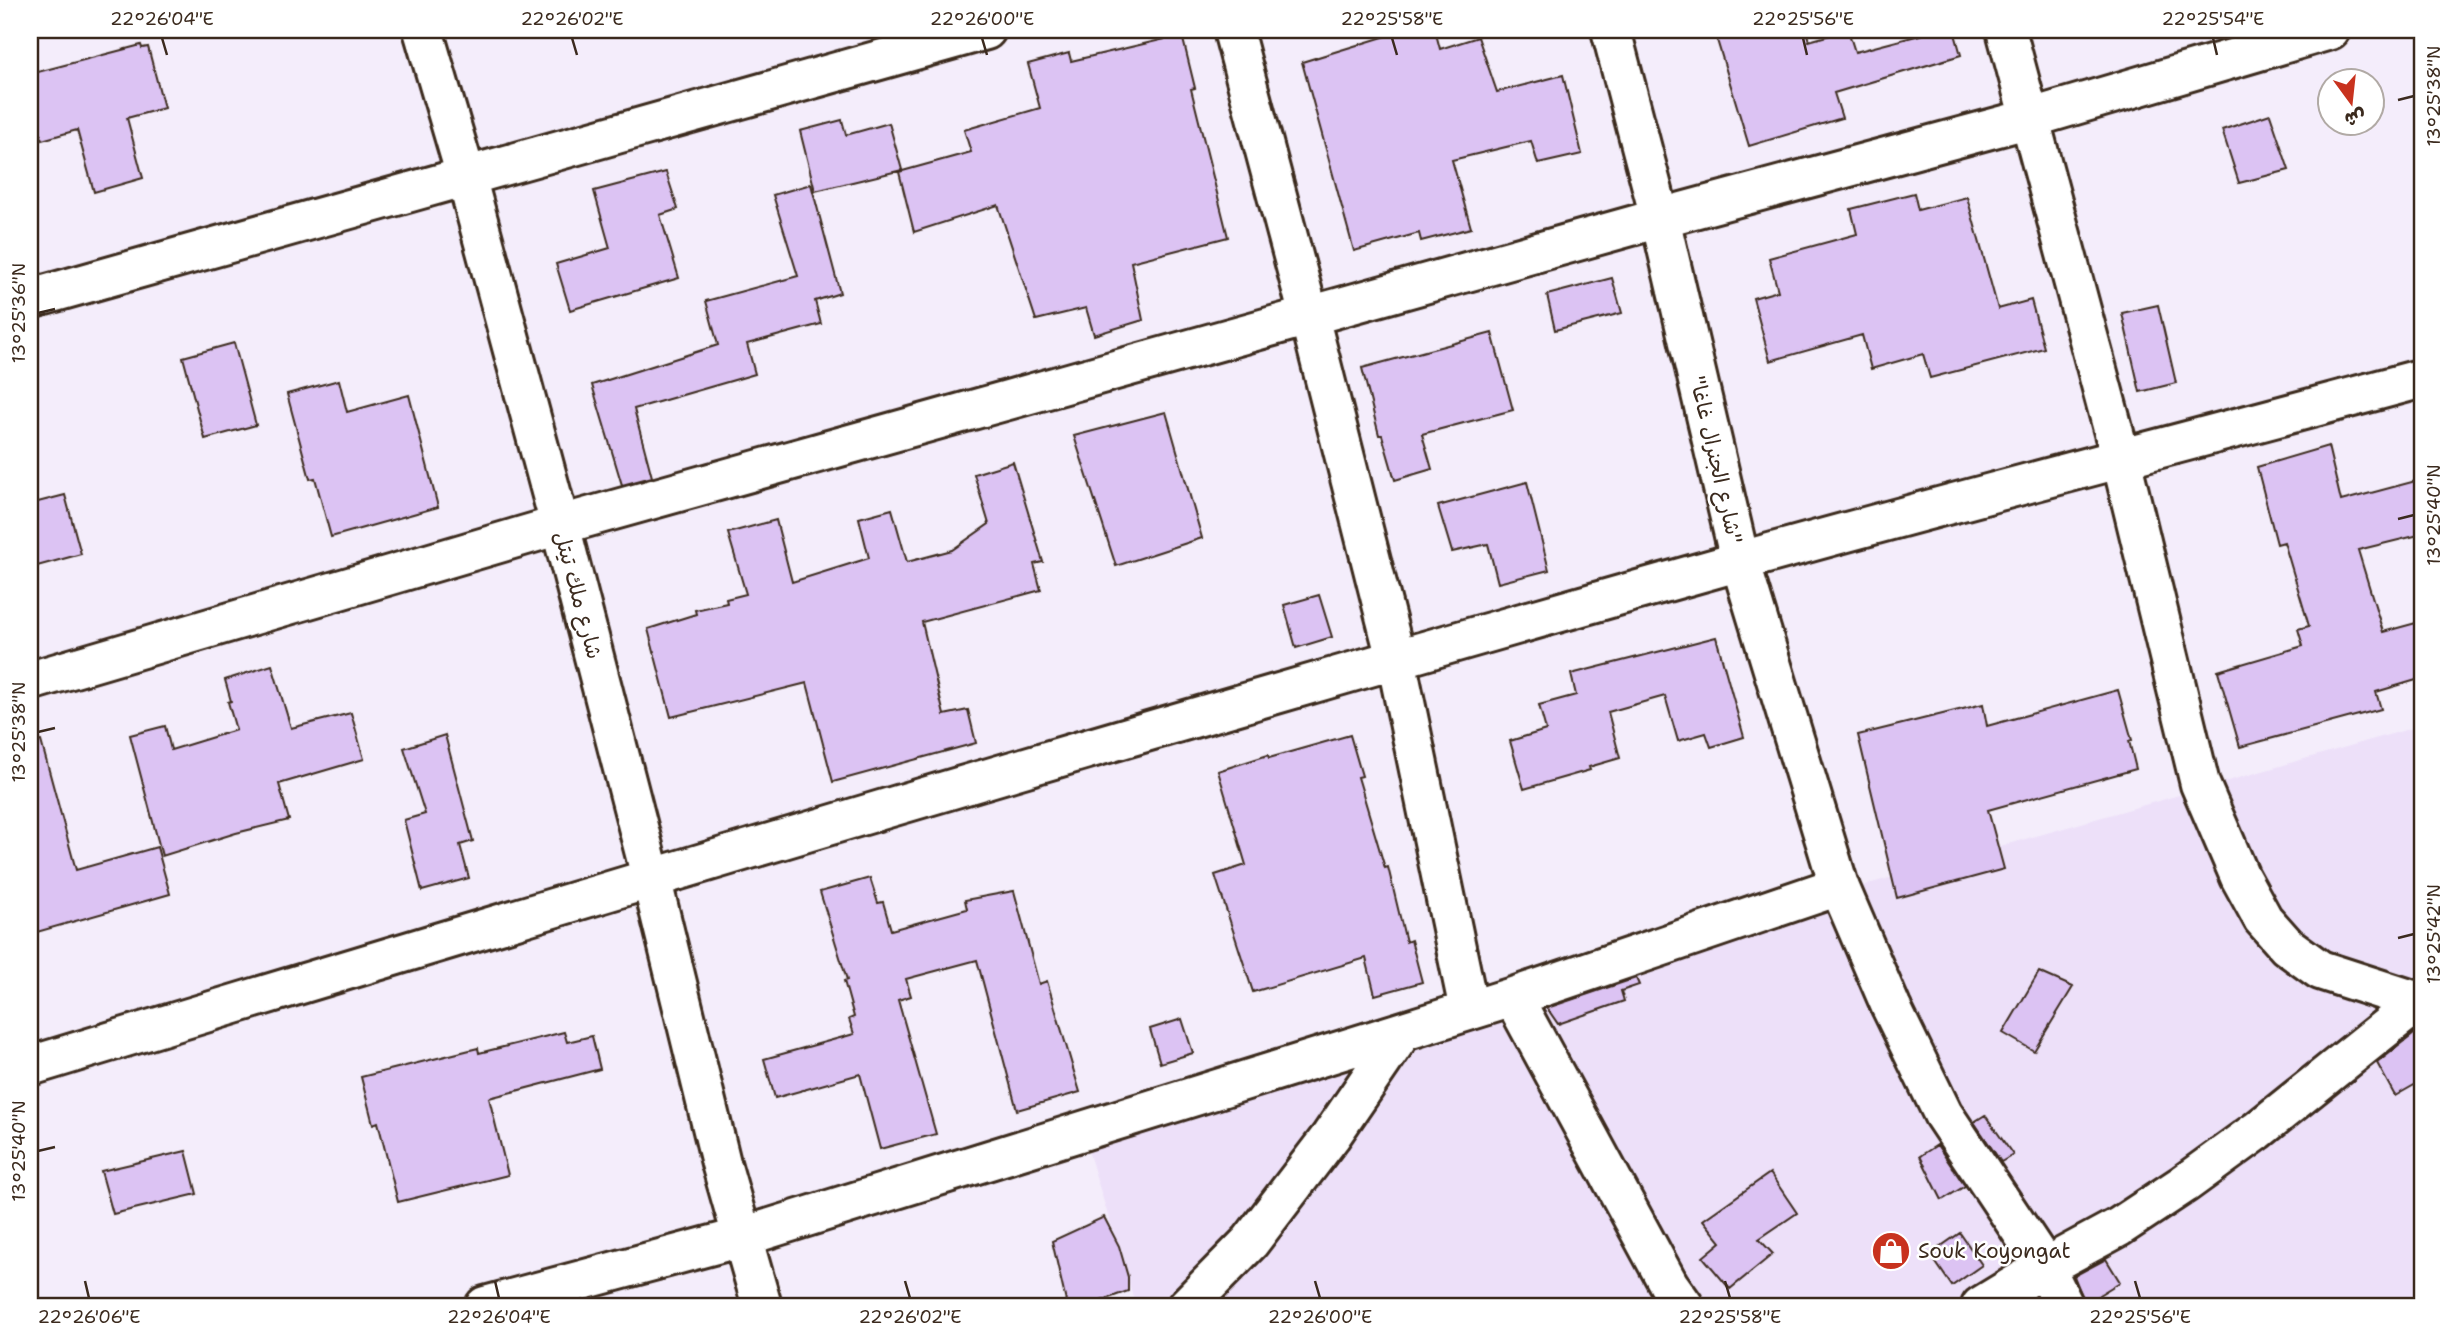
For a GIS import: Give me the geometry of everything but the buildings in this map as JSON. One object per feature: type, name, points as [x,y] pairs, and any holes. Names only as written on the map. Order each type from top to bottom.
[{"type":"street","name":"شارع ملك تيتل","points":[[423,30],[466,176],[560,525],[651,877],[721,1163],[762,1306]]},
{"type":"street","points":[[30,299],[986,30]]},
{"type":"street","points":[[1233,30],[1396,659],[1469,1010]]},
{"type":"street","name":"\"شارع الجنرال غاغا\"","points":[[1611,30],[1660,218],[1740,561],[1839,886],[1891,1007],[1943,1114],[2045,1267],[2064,1306]]},
{"type":"street","points":[[2006,30],[2121,459],[2200,784],[2240,877],[2263,919],[2287,946],[2320,970],[2421,1000]]},
{"type":"street","points":[[30,681],[560,525],[1660,218],[2031,118],[2330,30]]},
{"type":"street","points":[[30,1066],[651,877],[1396,659],[1740,561],[2423,378]]},
{"type":"street","points":[[485,1306],[742,1237],[1513,997],[1839,886]]},
{"type":"street","points":[[1513,997],[1669,1284],[1684,1306]]},
{"type":"street","points":[[1981,1306],[2119,1227],[2184,1184],[2257,1131],[2421,1000]]},
{"type":"street","points":[[1187,1306],[1259,1232],[1331,1136],[1402,1032]]},
{"type":"shaded area","points":[[2423,725],[2423,1306],[1136,1306],[1086,1144],[1872,883]]},
{"type":"place","name":"Souk Koyongat","points":[[1891,1251]]}]
